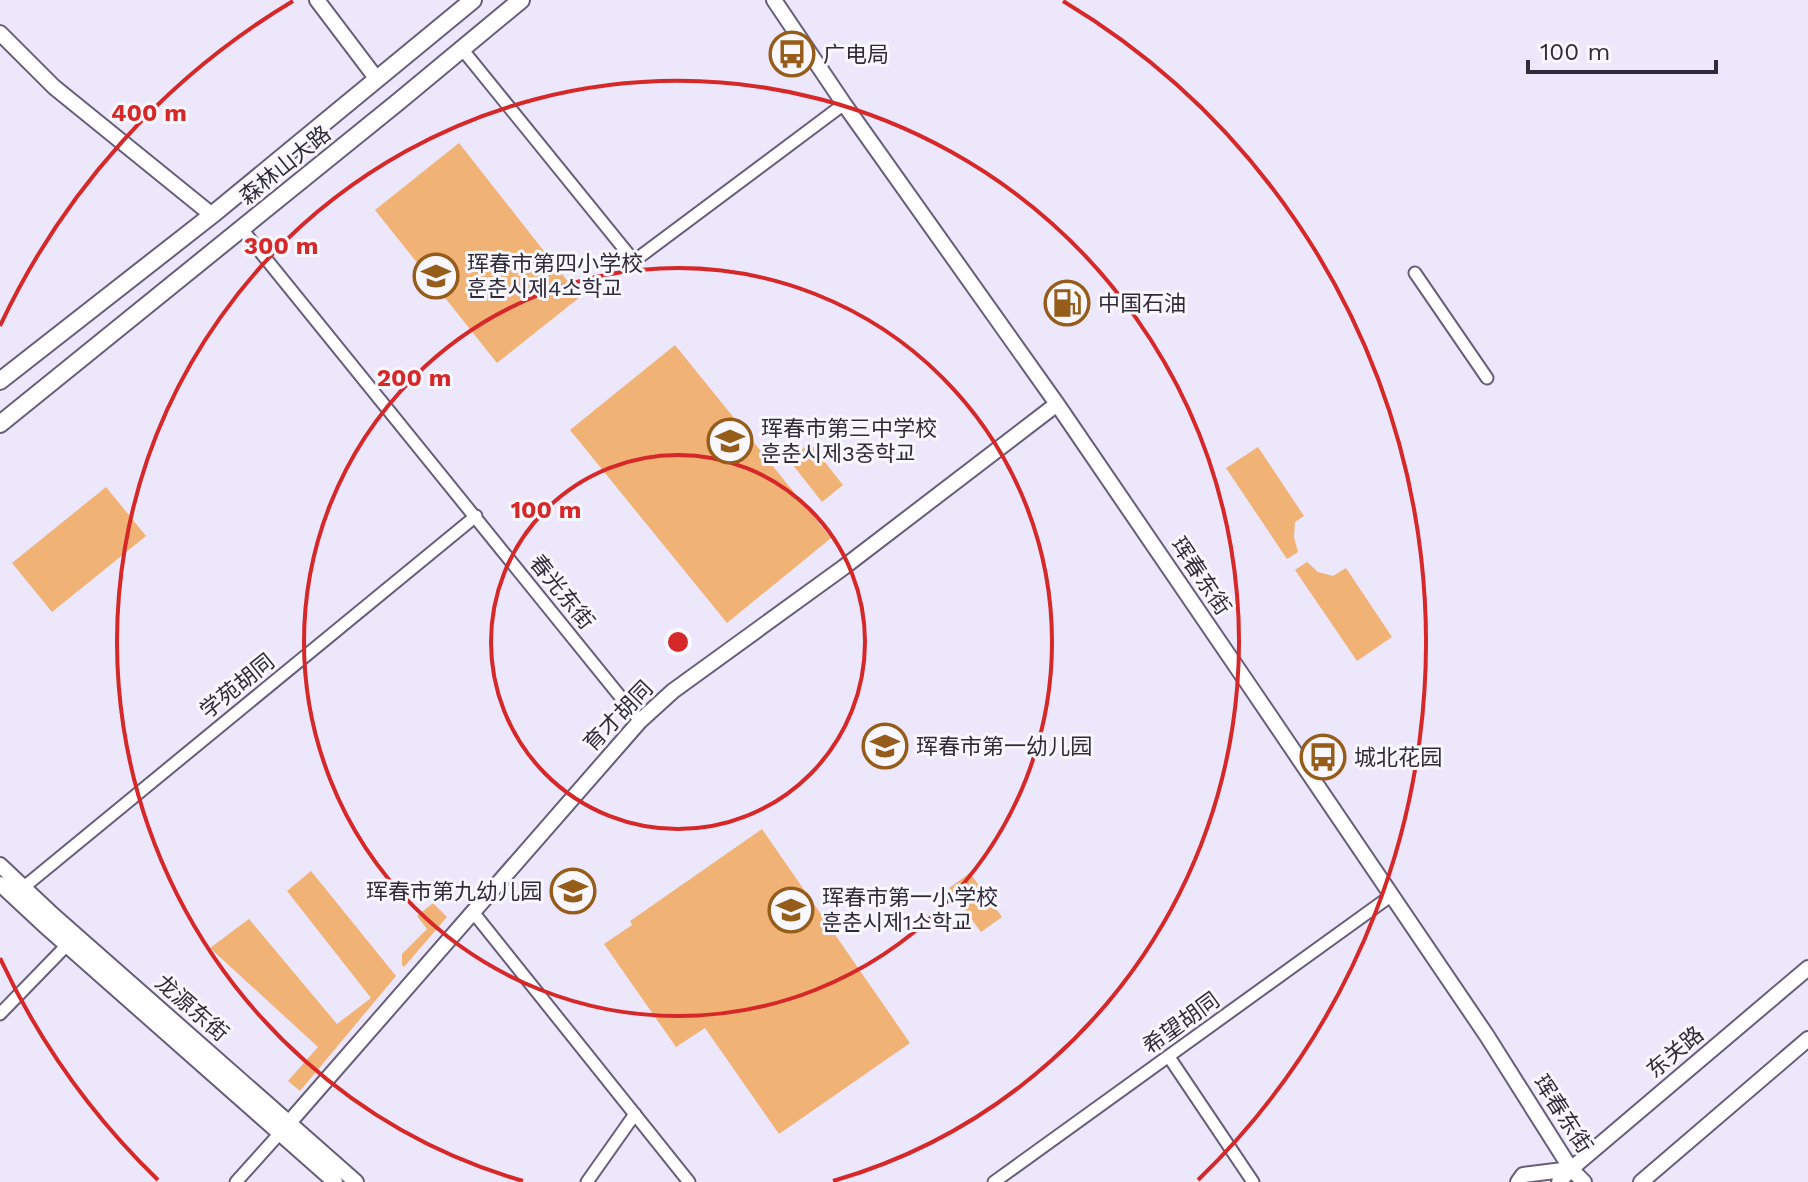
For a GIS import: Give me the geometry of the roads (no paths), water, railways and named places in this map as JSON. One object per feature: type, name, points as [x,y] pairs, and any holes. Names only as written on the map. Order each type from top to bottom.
[{"type":"main road","points":[[317,0],[376,78]]},
{"type":"main road","name":"森林山大路","points":[[0,381],[212,215],[473,0]]},
{"type":"main road","name":"森林山大路","points":[[0,424],[521,0]]},
{"type":"main road","name":"珲春东街","points":[[774,0],[1057,404],[1487,1036],[1571,1169],[1584,1182]]},
{"type":"main road","points":[[0,33],[54,87],[212,215]]},
{"type":"main road","name":"育才胡同","points":[[284,1128],[640,721],[673,691],[844,567],[1057,404]]},
{"type":"main road","name":"龙源东街","points":[[0,865],[284,1128],[335,1182]]},
{"type":"main road","name":"龙源东街","points":[[0,884],[67,945],[284,1128],[356,1182]]},
{"type":"main road","name":"东关路","points":[[1559,1182],[1808,968]]},
{"type":"main road","points":[[1641,1182],[1808,1039]]},
{"type":"main road","points":[[1518,1182],[1523,1175],[1571,1169]]},
{"type":"street","points":[[462,49],[634,261],[844,104]]},
{"type":"street","name":"春光东街","points":[[241,228],[640,721]]},
{"type":"street","points":[[1415,273],[1487,378]]},
{"type":"street","name":"学苑胡同","points":[[24,887],[476,516]]},
{"type":"street","name":"希望胡同","points":[[994,1182],[1392,895]]},
{"type":"street","points":[[473,912],[689,1182]]},
{"type":"street","points":[[0,1014],[67,945]]},
{"type":"street","points":[[1169,1057],[1253,1182]]},
{"type":"street","points":[[587,1182],[635,1114]]},
{"type":"street","points":[[236,1182],[284,1128]]},
{"type":"place","name":"广电局","points":[[792,54]]},
{"type":"place","name":"珲春市第四小学校 훈춘시제4소학교","points":[[436,276]]},
{"type":"place","name":"中国石油","points":[[1067,303]]},
{"type":"place","name":"珲春市第三中学校 훈춘시제3중학교","points":[[730,441]]},
{"type":"place","name":"珲春市第一幼儿园","points":[[885,746]]},
{"type":"place","name":"城北花园","points":[[1323,757]]},
{"type":"place","name":"珲春市第九幼儿园","points":[[573,891]]},
{"type":"place","name":"珲春市第一小学校 훈춘시제1소학교","points":[[791,910]]}]
